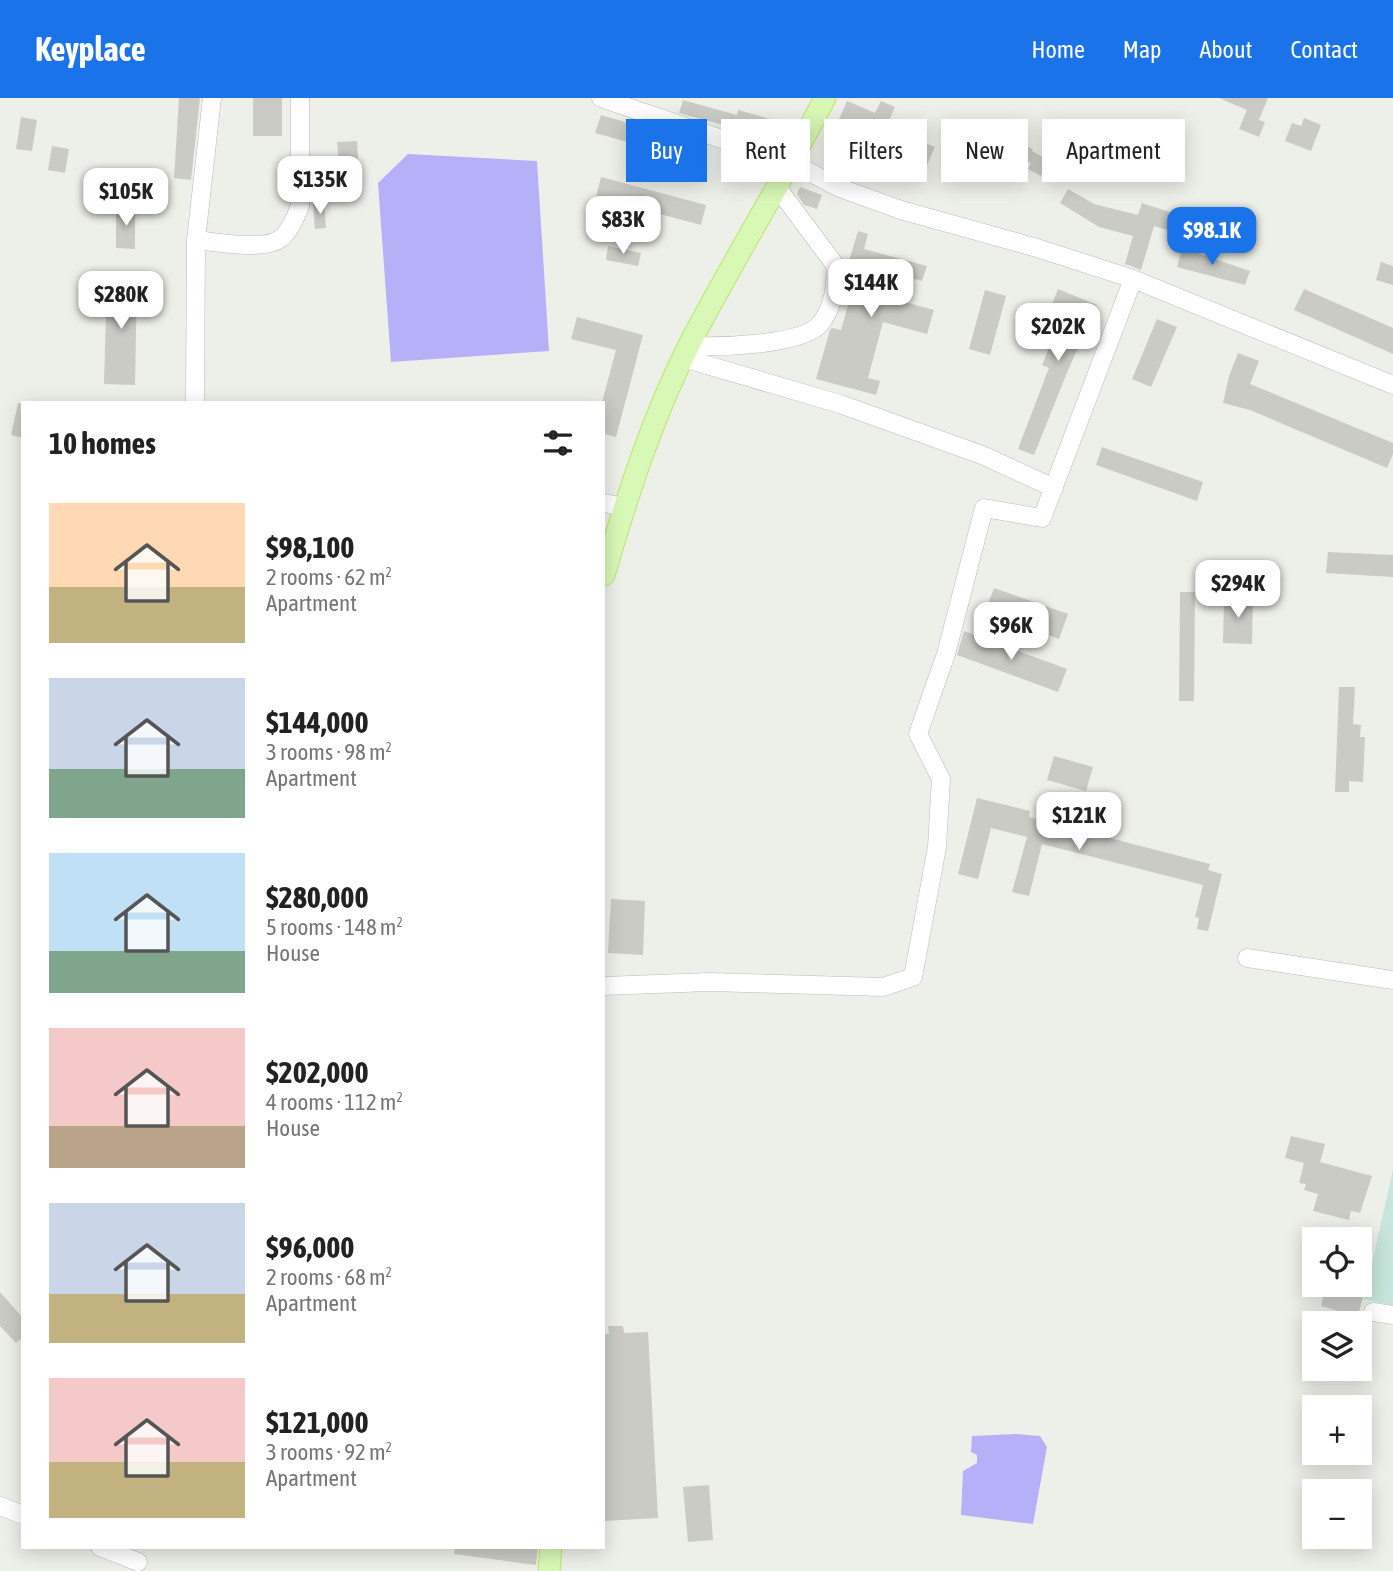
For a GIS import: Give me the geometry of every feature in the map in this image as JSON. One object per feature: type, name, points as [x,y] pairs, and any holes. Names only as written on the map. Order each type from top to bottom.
[{"type":"main road","points":[[810,128],[825,98]]},
{"type":"main road","points":[[605,568],[614,505],[654,425],[686,352],[780,182]]},
{"type":"main road","points":[[549,1571],[551,1549]]},
{"type":"street","points":[[195,401],[196,240],[212,98]]},
{"type":"street","points":[[196,240],[260,246],[280,239],[295,220],[300,205],[300,98]]},
{"type":"street","points":[[601,98],[721,139]]},
{"type":"street","points":[[810,172],[840,188],[901,210],[1038,248],[1133,279],[1393,385]]},
{"type":"street","points":[[686,352],[755,344],[800,335],[820,324],[832,300],[835,265],[777,187]]},
{"type":"street","points":[[605,986],[709,982],[883,987],[913,977],[937,847],[941,779],[918,734],[946,654],[984,508],[1042,518],[1133,279]]},
{"type":"street","points":[[686,352],[982,455],[1054,488]]},
{"type":"street","points":[[1247,958],[1393,980]]},
{"type":"street","points":[[1373,1312],[1393,1315]]},
{"type":"street","points":[[0,1506],[21,1515]]},
{"type":"street","points":[[106,1549],[139,1560]]},
{"type":"shaded area","points":[[408,154],[537,161],[549,351],[391,362],[378,183]]},
{"type":"shaded area","points":[[1393,1170],[1393,1306],[1364,1299],[1372,1297],[1372,1263]]},
{"type":"shaded area","points":[[972,1436],[1040,1436],[1047,1447],[1033,1524],[961,1515],[963,1471],[977,1463],[977,1455],[971,1452]]},
{"type":"building","points":[[179,98],[200,98],[191,180],[174,178]]},
{"type":"building","points":[[253,98],[282,98],[282,136],[253,136]]},
{"type":"building","points":[[1219,98],[1268,98],[1259,120],[1265,122],[1259,137],[1239,129],[1247,110]]},
{"type":"building","points":[[683,100],[737,115],[738,110],[770,119],[721,119],[721,124],[679,113]]},
{"type":"building","points":[[847,101],[875,113],[881,101],[895,107],[890,119],[839,119]]},
{"type":"building","points":[[601,115],[626,122],[626,142],[595,133]]},
{"type":"building","points":[[21,117],[37,120],[32,151],[16,149]]},
{"type":"building","points":[[1304,118],[1321,125],[1311,151],[1285,141],[1292,123],[1301,126]]},
{"type":"building","points":[[357,141],[359,172],[340,173],[337,142]]},
{"type":"building","points":[[927,144],[935,147],[927,165]]},
{"type":"building","points":[[52,146],[69,149],[65,173],[48,170]]},
{"type":"building","points":[[1028,147],[1042,156],[1041,176],[1028,169],[1031,163],[1028,162]]},
{"type":"building","points":[[601,177],[706,205],[701,225],[596,197]]},
{"type":"building","points":[[800,187],[822,195],[817,209],[804,205],[797,194]]},
{"type":"building","points":[[1068,189],[1094,204],[1138,215],[1142,203],[1194,220],[1189,236],[1154,226],[1141,270],[1125,264],[1133,236],[1099,227],[1060,203]]},
{"type":"building","points":[[324,202],[326,228],[315,229],[313,203]]},
{"type":"building","points":[[116,207],[135,207],[135,249],[116,248]]},
{"type":"building","points":[[591,223],[608,228],[605,242],[587,237]]},
{"type":"building","points":[[858,231],[868,234],[864,249],[927,266],[922,281],[904,276],[897,300],[934,310],[927,334],[883,322],[868,378],[880,381],[876,395],[816,379],[830,330],[841,330],[853,288],[865,291],[871,267],[849,261]]},
{"type":"building","points":[[608,246],[641,253],[638,266],[606,260]]},
{"type":"building","points":[[1182,248],[1250,271],[1245,285],[1177,267]]},
{"type":"building","points":[[1381,262],[1393,266],[1393,285],[1376,280]]},
{"type":"building","points":[[107,277],[137,278],[135,385],[104,384]]},
{"type":"building","points":[[1058,289],[1097,305],[1034,455],[1018,449],[1049,368],[1042,365],[1064,312],[1051,307]]},
{"type":"building","points":[[1304,289],[1393,328],[1393,354],[1294,310]]},
{"type":"building","points":[[985,290],[1006,296],[990,355],[969,349]]},
{"type":"building","points":[[577,317],[643,335],[616,437],[605,434],[605,401],[602,401],[616,350],[571,339]]},
{"type":"building","points":[[1157,319],[1177,327],[1151,387],[1132,379]]},
{"type":"building","points":[[1238,353],[1259,361],[1250,384],[1393,443],[1393,454],[1387,468],[1250,410],[1223,403]]},
{"type":"building","points":[[18,403],[21,403],[21,438],[11,435]]},
{"type":"building","points":[[1102,447],[1203,482],[1197,501],[1096,465]]},
{"type":"building","points":[[1328,552],[1393,555],[1393,577],[1326,573]]},
{"type":"building","points":[[994,588],[1068,614],[1059,639],[985,612]]},
{"type":"building","points":[[1180,592],[1195,592],[1194,701],[1179,701]]},
{"type":"building","points":[[1224,595],[1253,596],[1252,644],[1223,643]]},
{"type":"building","points":[[964,631],[1067,669],[1058,692],[957,655]]},
{"type":"building","points":[[1339,687],[1355,687],[1353,724],[1361,725],[1360,737],[1365,737],[1363,782],[1349,781],[1349,792],[1335,792]]},
{"type":"building","points":[[1054,756],[1093,767],[1086,791],[1047,780]]},
{"type":"building","points":[[977,798],[1030,811],[1029,817],[1210,864],[1208,870],[1222,874],[1208,931],[1197,929],[1199,918],[1195,917],[1203,885],[1042,844],[1029,896],[1012,892],[1027,837],[991,828],[978,879],[958,874]]},
{"type":"building","points":[[611,899],[645,901],[643,955],[608,953]]},
{"type":"building","points":[[1291,1136],[1325,1144],[1320,1162],[1372,1176],[1360,1213],[1351,1211],[1349,1220],[1313,1211],[1318,1194],[1304,1190],[1306,1184],[1299,1183],[1304,1163],[1285,1158]]},
{"type":"building","points":[[0,1292],[21,1316],[21,1339],[16,1343],[0,1326]]},
{"type":"building","points":[[1323,1297],[1363,1297],[1359,1311],[1338,1311],[1321,1306]]},
{"type":"building","points":[[608,1326],[623,1326],[624,1333],[648,1332],[658,1518],[605,1521],[605,1334],[609,1334]]},
{"type":"building","points":[[709,1485],[713,1540],[688,1542],[683,1487]]},
{"type":"building","points":[[455,1549],[538,1549],[536,1565],[454,1554]]}]
